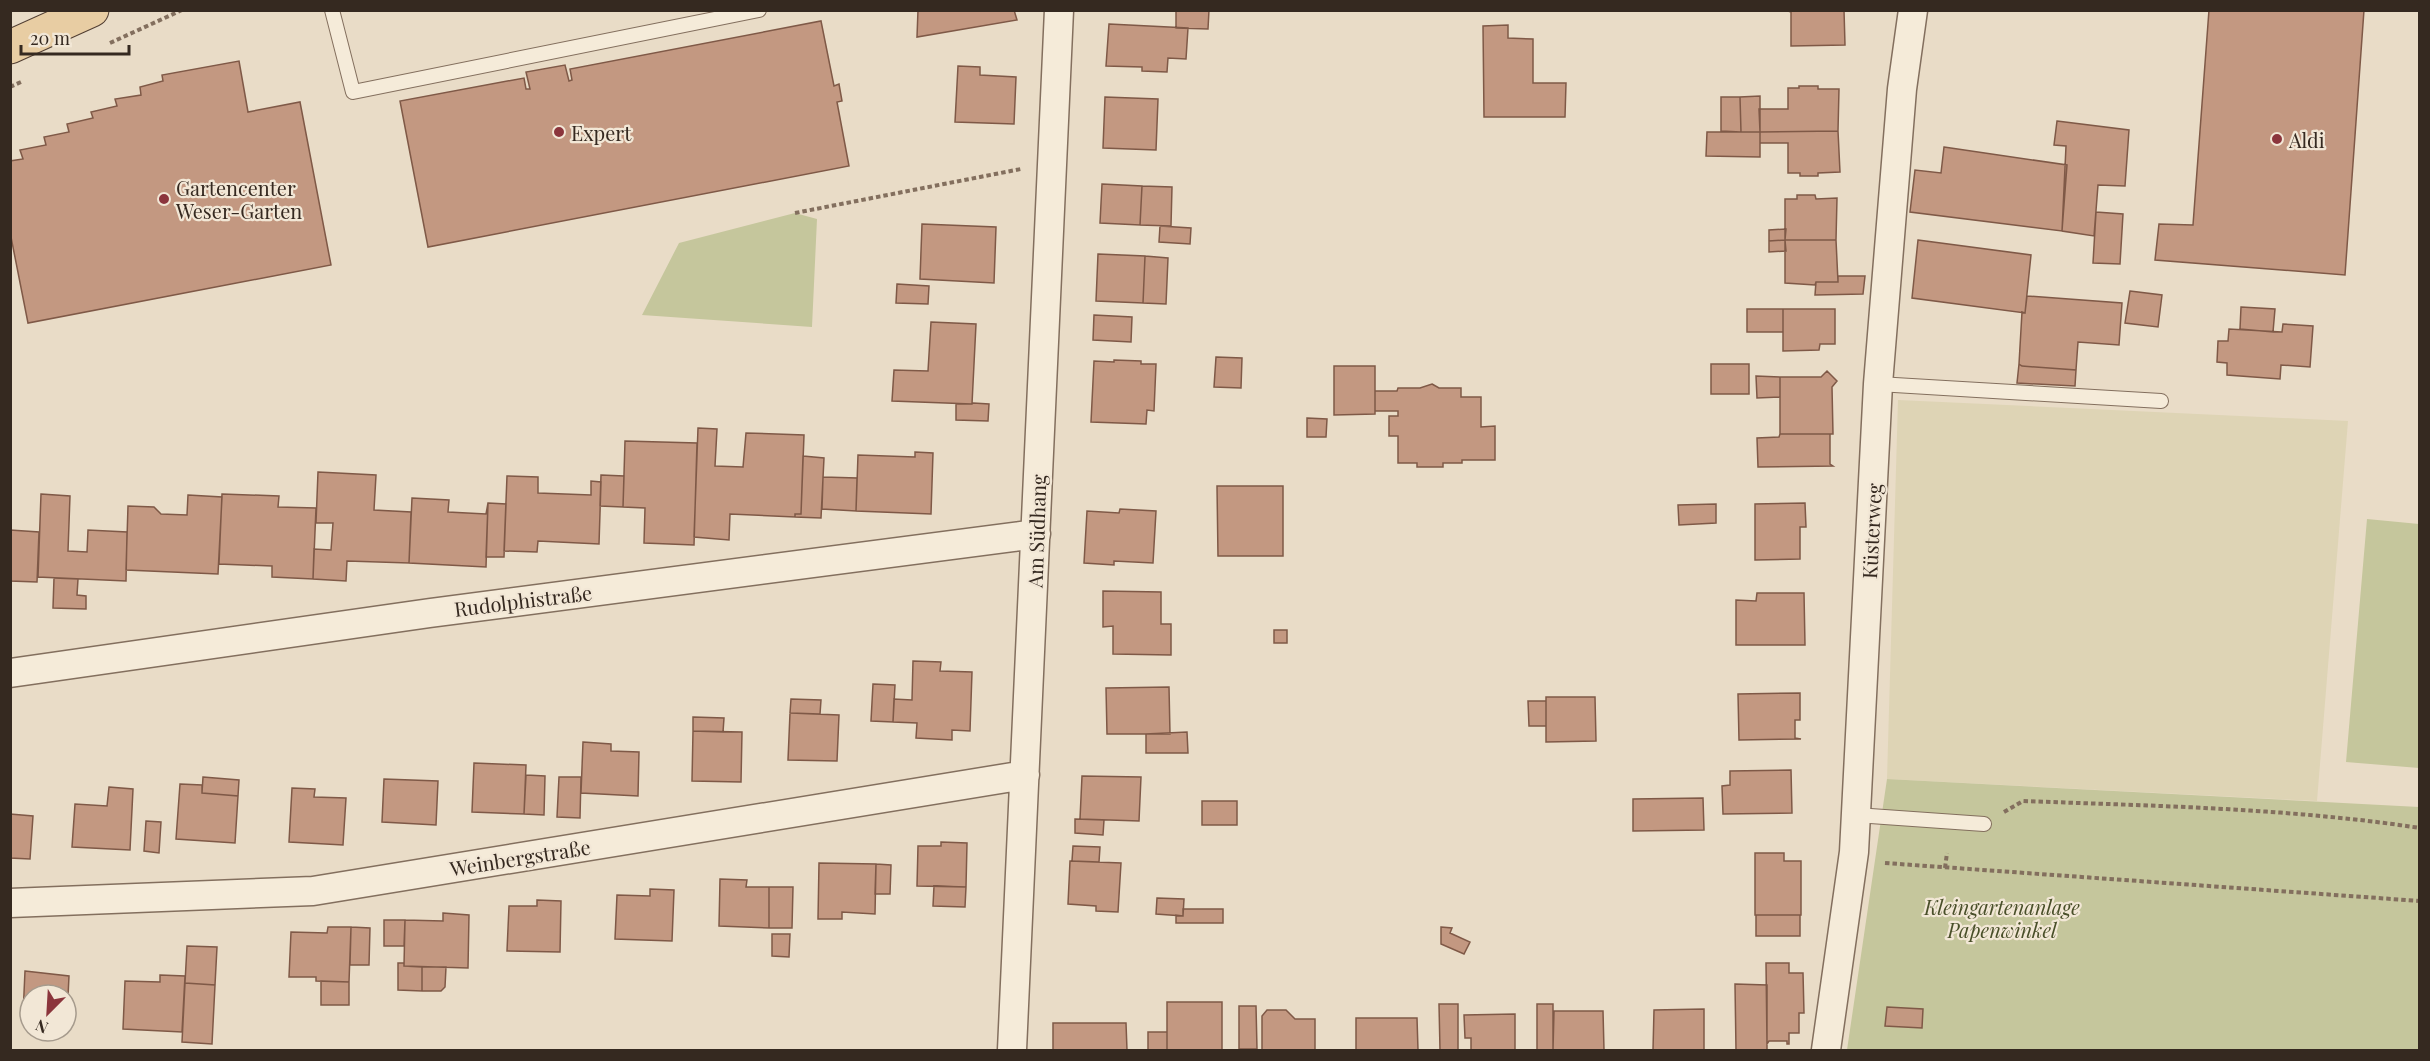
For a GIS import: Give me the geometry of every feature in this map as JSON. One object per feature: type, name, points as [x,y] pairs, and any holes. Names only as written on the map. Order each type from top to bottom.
[{"type":"main road","points":[[10,47],[92,10]]},
{"type":"street","name":"Am Südhang","points":[[1012,1050],[1059,10]]},
{"type":"street","name":"Küsterweg","points":[[1826,1050],[1854,852],[1878,384],[1902,89],[1913,10]]},
{"type":"street","name":"Rudolphistraße","points":[[10,673],[442,611],[1036,534]]},
{"type":"street","name":"Weinbergstraße","points":[[10,903],[313,891],[1025,775]]},
{"type":"lane","points":[[332,10],[353,92],[759,10]]},
{"type":"lane","points":[[1878,384],[2161,400]]},
{"type":"lane","points":[[1856,815],[1984,824]]},
{"type":"path","points":[[795,213],[1052,163]]},
{"type":"path","points":[[1984,824],[2023,801],[2169,806],[2322,816],[2420,828]]},
{"type":"path","points":[[1854,852],[1874,862],[2420,901]]},
{"type":"path","points":[[1945,868],[1947,853]]},
{"type":"shaded area","points":[[1898,400],[2348,421],[2317,801],[1887,779]]},
{"type":"green space","points":[[795,213],[817,219],[812,327],[642,315],[679,243]]},
{"type":"green space","points":[[2367,519],[2419,524],[2419,768],[2346,762]]},
{"type":"green space","name":"Kleingartenanlage Papenwinkel","points":[[1887,779],[2419,807],[2419,1050],[1847,1050]]},
{"type":"building","points":[[918,10],[1014,10],[1017,20],[917,37]]},
{"type":"building","points":[[1176,10],[1209,10],[1208,29],[1176,28]]},
{"type":"building","points":[[1785,10],[1844,10],[1845,45],[1791,46],[1791,12]]},
{"type":"building","name":"Aldi","points":[[2209,10],[2364,10],[2345,275],[2155,260],[2159,224],[2193,225]]},
{"type":"building","points":[[821,21],[834,86],[839,84],[842,101],[837,102],[849,166],[428,247],[400,101],[524,78],[526,89],[530,89],[526,72],[565,65],[569,81],[572,80],[570,69]]},
{"type":"building","points":[[1109,24],[1188,28],[1186,59],[1168,58],[1167,72],[1142,71],[1142,67],[1106,66]]},
{"type":"building","points":[[1508,25],[1508,38],[1533,39],[1533,83],[1566,83],[1565,117],[1484,117],[1483,26]]},
{"type":"building","points":[[239,61],[248,112],[300,102],[331,265],[28,323],[10,232],[10,161],[23,159],[20,150],[46,145],[44,137],[69,132],[67,124],[93,118],[91,112],[117,106],[115,99],[141,95],[140,87],[163,81],[162,75]]},
{"type":"building","points":[[958,66],[980,67],[980,75],[1016,77],[1014,124],[955,122]]},
{"type":"building","points":[[1799,86],[1839,89],[1838,131],[1760,132],[1759,109],[1788,109],[1788,88],[1799,88]]},
{"type":"building","points":[[1760,96],[1760,132],[1741,132],[1740,97]]},
{"type":"building","points":[[1105,97],[1158,99],[1156,150],[1103,148]]},
{"type":"building","points":[[1721,97],[1740,97],[1741,132],[1721,131]]},
{"type":"building","points":[[2057,121],[2129,130],[2125,186],[2098,185],[2094,236],[2062,231],[2066,146],[2054,145]]},
{"type":"building","points":[[1838,131],[1840,172],[1818,173],[1818,176],[1788,173],[1788,143],[1760,143],[1760,132]]},
{"type":"building","points":[[1707,132],[1760,132],[1760,157],[1706,156]]},
{"type":"building","points":[[1944,147],[2067,165],[2062,231],[1910,212],[1915,170],[1941,173]]},
{"type":"building","points":[[1102,184],[1142,186],[1140,225],[1100,223]]},
{"type":"building","points":[[1142,186],[1172,187],[1171,226],[1140,225]]},
{"type":"building","points":[[1797,195],[1815,195],[1816,199],[1837,198],[1836,240],[1785,240],[1785,199],[1797,199]]},
{"type":"building","points":[[2096,212],[2123,214],[2120,264],[2093,263]]},
{"type":"building","points":[[922,224],[996,227],[994,283],[920,279]]},
{"type":"building","points":[[1160,226],[1191,228],[1190,244],[1159,242]]},
{"type":"building","points":[[1786,229],[1785,240],[1769,241],[1769,230]]},
{"type":"building","points":[[1785,240],[1836,240],[1838,282],[1816,282],[1815,285],[1785,283]]},
{"type":"building","points":[[1785,240],[1786,251],[1769,252],[1769,241]]},
{"type":"building","points":[[1918,240],[2031,255],[2025,313],[1912,298]]},
{"type":"building","points":[[1098,254],[1145,256],[1143,303],[1096,301]]},
{"type":"building","points":[[1145,256],[1168,258],[1166,304],[1143,303]]},
{"type":"building","points":[[1838,276],[1865,276],[1863,294],[1815,295],[1816,282],[1838,282]]},
{"type":"building","points":[[897,284],[929,286],[928,304],[896,303]]},
{"type":"building","points":[[2130,291],[2162,295],[2158,327],[2125,323]]},
{"type":"building","points":[[2027,296],[2122,303],[2119,345],[2078,342],[2076,370],[2022,366],[2019,364],[2022,312],[2025,313]]},
{"type":"building","points":[[2241,307],[2275,309],[2273,332],[2240,329]]},
{"type":"building","points":[[1747,309],[1783,309],[1783,332],[1747,332]]},
{"type":"building","points":[[1783,309],[1835,309],[1835,344],[1820,344],[1819,350],[1783,351]]},
{"type":"building","points":[[1094,315],[1132,317],[1131,342],[1093,340]]},
{"type":"building","points":[[931,322],[976,324],[972,404],[892,401],[894,370],[928,371]]},
{"type":"building","points":[[2283,324],[2313,326],[2310,367],[2281,365],[2280,379],[2227,375],[2227,363],[2217,362],[2218,341],[2228,341],[2229,329],[2282,332]]},
{"type":"building","points":[[1216,357],[1242,358],[1241,388],[1214,387]]},
{"type":"building","points":[[1114,360],[1156,364],[1154,411],[1147,410],[1146,424],[1091,422],[1094,361],[1114,362]]},
{"type":"building","points":[[1711,364],[1749,364],[1749,394],[1711,394]]},
{"type":"building","points":[[2019,364],[2076,370],[2075,386],[2017,383]]},
{"type":"building","points":[[1334,366],[1375,366],[1375,414],[1334,415]]},
{"type":"building","points":[[1827,371],[1837,381],[1832,387],[1833,434],[1780,434],[1780,377],[1821,377]]},
{"type":"building","points":[[1756,376],[1780,377],[1780,397],[1757,398]]},
{"type":"building","points":[[1432,384],[1439,388],[1461,388],[1461,397],[1481,397],[1481,427],[1495,426],[1495,460],[1462,460],[1462,463],[1443,463],[1443,467],[1417,467],[1417,463],[1398,463],[1398,436],[1389,436],[1389,416],[1398,416],[1398,411],[1375,411],[1375,391],[1397,391],[1398,388],[1420,388]]},
{"type":"building","points":[[956,404],[989,404],[988,421],[956,420]]},
{"type":"building","points":[[1307,418],[1327,419],[1326,437],[1307,437]]},
{"type":"building","points":[[698,428],[717,429],[715,466],[743,467],[746,433],[804,435],[801,514],[795,514],[795,517],[730,514],[729,540],[694,537]]},
{"type":"building","points":[[1780,434],[1830,434],[1830,464],[1833,466],[1758,467],[1757,438],[1779,437]]},
{"type":"building","points":[[625,441],[697,443],[694,545],[644,543],[645,508],[623,507]]},
{"type":"building","points":[[915,452],[933,453],[931,514],[856,511],[858,455],[915,457]]},
{"type":"building","points":[[803,456],[824,458],[821,518],[795,517],[795,514],[801,514]]},
{"type":"building","points":[[318,472],[376,475],[374,510],[411,512],[409,563],[347,561],[346,581],[313,579],[314,549],[331,550],[333,523],[316,523]]},
{"type":"building","points":[[601,475],[624,476],[623,507],[600,506]]},
{"type":"building","points":[[507,476],[538,477],[538,493],[591,495],[591,481],[601,482],[599,544],[538,541],[537,552],[504,551]]},
{"type":"building","points":[[823,477],[857,478],[856,511],[822,509]]},
{"type":"building","points":[[1217,486],[1283,486],[1283,556],[1218,556]]},
{"type":"building","points":[[41,494],[70,496],[68,551],[87,552],[88,530],[127,532],[126,581],[38,577]]},
{"type":"building","points":[[222,494],[279,496],[278,507],[316,508],[313,579],[272,577],[272,566],[219,564]]},
{"type":"building","points":[[188,495],[222,497],[218,574],[126,570],[128,506],[154,507],[161,514],[187,515]]},
{"type":"building","points":[[412,498],[449,500],[448,512],[486,514],[488,503],[486,567],[409,563]]},
{"type":"building","points":[[488,503],[506,504],[504,557],[486,557]]},
{"type":"building","points":[[1805,503],[1806,527],[1800,527],[1800,559],[1755,560],[1755,504]]},
{"type":"building","points":[[1716,504],[1716,523],[1679,525],[1678,505]]},
{"type":"building","points":[[1120,509],[1156,511],[1153,563],[1114,561],[1114,565],[1084,563],[1087,511],[1119,513]]},
{"type":"building","points":[[10,530],[39,532],[37,582],[10,581]]},
{"type":"building","points":[[54,578],[78,579],[77,595],[86,596],[86,609],[53,608]]},
{"type":"building","points":[[1103,591],[1161,592],[1161,624],[1171,624],[1171,655],[1113,654],[1113,626],[1103,627]]},
{"type":"building","points":[[1757,593],[1804,593],[1805,645],[1736,645],[1736,600],[1756,601]]},
{"type":"building","points":[[1274,630],[1287,630],[1287,643],[1274,643]]},
{"type":"building","points":[[913,661],[941,662],[940,671],[972,672],[970,731],[952,730],[952,740],[916,738],[917,723],[893,722],[894,699],[912,700]]},
{"type":"building","points":[[873,684],[895,685],[893,722],[871,721]]},
{"type":"building","points":[[1169,687],[1170,734],[1107,734],[1106,688]]},
{"type":"building","points":[[1800,693],[1800,720],[1795,720],[1795,738],[1801,739],[1739,740],[1738,694]]},
{"type":"building","points":[[1546,697],[1595,697],[1596,741],[1546,742]]},
{"type":"building","points":[[791,699],[821,700],[820,714],[790,713]]},
{"type":"building","points":[[1528,701],[1546,701],[1546,726],[1529,726]]},
{"type":"building","points":[[790,713],[839,715],[837,761],[788,760]]},
{"type":"building","points":[[693,717],[724,718],[723,732],[693,731]]},
{"type":"building","points":[[693,731],[742,732],[741,782],[692,781]]},
{"type":"building","points":[[1187,732],[1188,753],[1146,753],[1146,734]]},
{"type":"building","points":[[583,742],[611,744],[611,751],[639,752],[638,796],[581,793]]},
{"type":"building","points":[[474,763],[526,765],[524,814],[472,812]]},
{"type":"building","points":[[1791,770],[1792,813],[1723,814],[1722,786],[1730,785],[1730,771]]},
{"type":"building","points":[[526,775],[545,776],[544,815],[524,814]]},
{"type":"building","points":[[1082,776],[1141,777],[1139,821],[1080,819]]},
{"type":"building","points":[[203,777],[239,780],[238,796],[202,793]]},
{"type":"building","points":[[559,777],[581,777],[580,818],[557,817]]},
{"type":"building","points":[[384,779],[438,781],[436,825],[382,822]]},
{"type":"building","points":[[180,784],[202,785],[202,793],[238,796],[235,843],[176,839]]},
{"type":"building","points":[[109,787],[133,789],[130,850],[72,847],[75,804],[107,806]]},
{"type":"building","points":[[292,788],[315,789],[314,797],[346,798],[343,845],[289,842]]},
{"type":"building","points":[[1703,798],[1704,830],[1633,831],[1633,799]]},
{"type":"building","points":[[1202,801],[1237,801],[1237,825],[1202,825]]},
{"type":"building","points":[[10,814],[33,816],[30,859],[10,858]]},
{"type":"building","points":[[1075,819],[1104,820],[1103,835],[1075,833]]},
{"type":"building","points":[[146,821],[161,822],[159,853],[144,851]]},
{"type":"building","points":[[941,842],[967,843],[966,887],[917,886],[918,846],[941,846]]},
{"type":"building","points":[[1073,846],[1100,847],[1099,862],[1072,861]]},
{"type":"building","points":[[1755,853],[1784,853],[1784,861],[1801,861],[1801,915],[1755,915]]},
{"type":"building","points":[[1070,861],[1121,863],[1118,912],[1096,911],[1096,906],[1068,904]]},
{"type":"building","points":[[819,863],[876,864],[875,914],[842,912],[842,919],[818,919]]},
{"type":"building","points":[[876,864],[891,865],[890,894],[875,894]]},
{"type":"building","points":[[720,879],[747,880],[746,887],[769,887],[769,928],[719,926]]},
{"type":"building","points":[[934,886],[966,887],[965,907],[933,906]]},
{"type":"building","points":[[769,887],[793,887],[792,928],[769,928]]},
{"type":"building","points":[[650,889],[674,890],[672,941],[615,939],[617,895],[650,896]]},
{"type":"building","points":[[1157,898],[1184,899],[1183,916],[1156,914]]},
{"type":"building","points":[[537,900],[561,901],[560,952],[507,951],[509,906],[537,906]]},
{"type":"building","points":[[1183,909],[1223,909],[1223,923],[1176,923],[1176,915],[1183,916]]},
{"type":"building","points":[[443,913],[469,915],[468,968],[404,966],[405,920],[443,921]]},
{"type":"building","points":[[1756,915],[1800,915],[1800,936],[1756,936]]},
{"type":"building","points":[[384,920],[405,920],[404,946],[384,946]]},
{"type":"building","points":[[328,927],[351,927],[349,982],[316,981],[316,977],[289,977],[291,932],[327,933]]},
{"type":"building","points":[[351,927],[370,928],[369,965],[350,965]]},
{"type":"building","points":[[1441,927],[1452,928],[1450,933],[1470,942],[1464,954],[1441,944]]},
{"type":"building","points":[[772,934],[790,934],[789,957],[772,956]]},
{"type":"building","points":[[187,946],[217,947],[215,985],[185,983]]},
{"type":"building","points":[[398,963],[404,963],[404,966],[422,967],[422,991],[398,990]]},
{"type":"building","points":[[1766,963],[1789,963],[1789,973],[1803,973],[1804,1013],[1799,1013],[1799,1033],[1789,1033],[1789,1044],[1787,1041],[1769,1041],[1767,1044]]},
{"type":"building","points":[[422,967],[446,967],[445,987],[441,991],[422,991]]},
{"type":"building","points":[[25,971],[69,976],[69,983],[24,983]]},
{"type":"building","points":[[160,975],[185,976],[182,1032],[123,1029],[125,981],[160,982]]},
{"type":"building","points":[[321,981],[349,982],[349,1005],[321,1005]]},
{"type":"building","points":[[185,983],[215,985],[212,1044],[182,1042]]},
{"type":"building","points":[[1735,984],[1767,985],[1767,1050],[1736,1050]]},
{"type":"building","points":[[1167,1002],[1222,1002],[1222,1050],[1167,1050]]},
{"type":"building","points":[[1439,1004],[1458,1004],[1458,1050],[1440,1050]]},
{"type":"building","points":[[1537,1004],[1553,1004],[1553,1050],[1537,1050]]},
{"type":"building","points":[[1239,1006],[1256,1006],[1257,1049],[1239,1049]]},
{"type":"building","points":[[1887,1007],[1923,1009],[1922,1028],[1885,1026]]},
{"type":"building","points":[[1704,1009],[1704,1050],[1653,1050],[1654,1010]]},
{"type":"building","points":[[1267,1010],[1286,1010],[1295,1019],[1315,1019],[1315,1050],[1262,1050],[1262,1016]]},
{"type":"building","points":[[1554,1011],[1603,1011],[1604,1050],[1553,1050]]},
{"type":"building","points":[[1515,1014],[1515,1050],[1471,1050],[1471,1038],[1465,1038],[1464,1015]]},
{"type":"building","points":[[1356,1018],[1417,1018],[1418,1050],[1356,1050]]},
{"type":"building","points":[[1053,1023],[1126,1023],[1127,1050],[1053,1050]]},
{"type":"building","points":[[1148,1032],[1167,1032],[1167,1050],[1148,1050]]},
{"type":"place","name":"Expert","points":[[559,132]]},
{"type":"place","name":"Aldi","points":[[2277,139]]},
{"type":"place","name":"Gartencenter Weser-Garten","points":[[164,199]]}]
